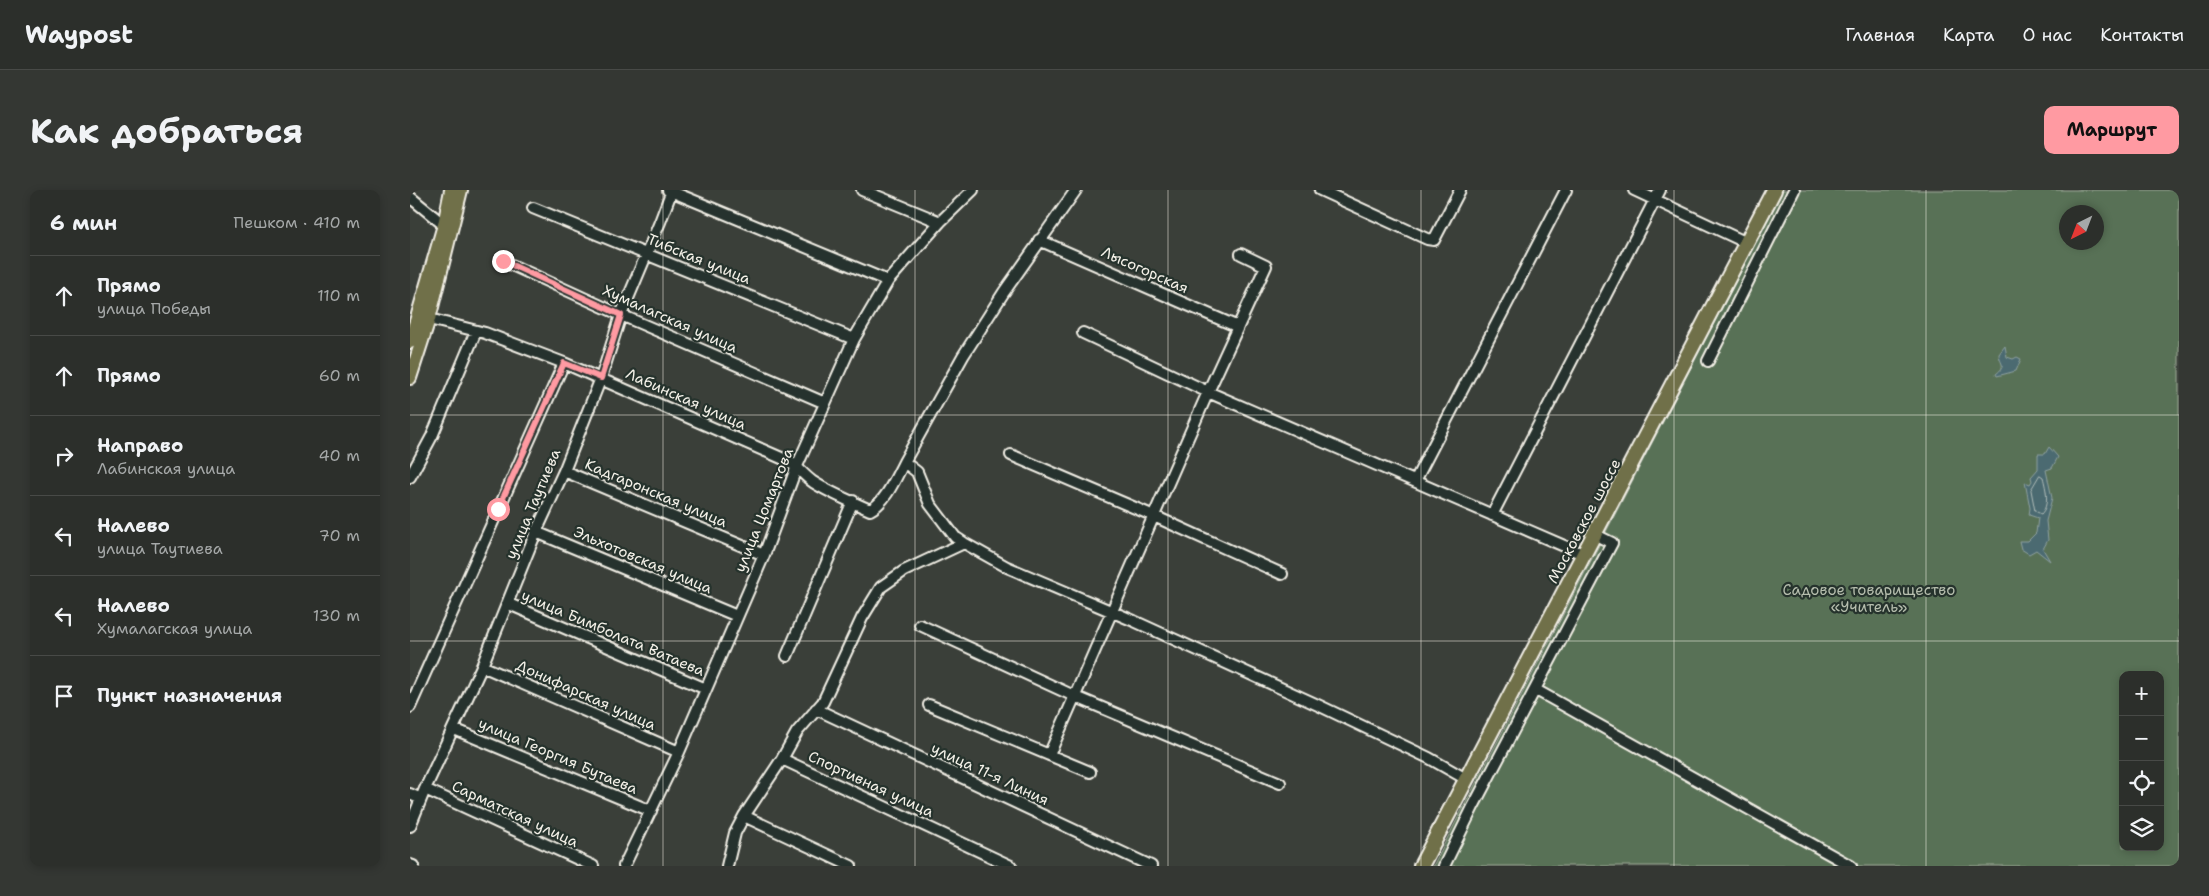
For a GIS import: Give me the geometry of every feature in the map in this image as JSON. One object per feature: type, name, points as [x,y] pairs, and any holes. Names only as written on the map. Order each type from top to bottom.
[{"type":"highway","name":"Московское шоссе","points":[[1421,866],[1596,535],[1744,242],[1774,190]]},
{"type":"main road","points":[[410,342],[444,225],[451,190]]},
{"type":"main road","points":[[410,378],[429,319],[461,190]]},
{"type":"street","points":[[670,190],[888,281]]},
{"type":"street","name":"улица Таутиева","points":[[410,826],[425,789],[482,666],[536,532],[564,471],[601,378],[621,315],[647,254],[670,190]]},
{"type":"street","points":[[862,190],[940,222]]},
{"type":"street","name":"улица Цомартова","points":[[624,866],[706,689],[764,555],[797,466],[854,339],[888,281],[940,222],[973,190]]},
{"type":"street","points":[[1076,190],[1039,240],[963,356],[904,462],[917,472],[930,504],[956,537],[1007,567],[1320,706],[1429,758],[1466,779]]},
{"type":"street","points":[[1320,190],[1427,240],[1434,240],[1460,190]]},
{"type":"street","points":[[1415,482],[1566,190]]},
{"type":"street","points":[[1634,190],[1744,242],[1767,190]]},
{"type":"street","points":[[1492,515],[1660,190]]},
{"type":"street","points":[[1708,361],[1794,190]]},
{"type":"street","points":[[410,197],[444,225]]},
{"type":"street","name":"Тибская улица","points":[[532,208],[854,339]]},
{"type":"street","name":"Лысогорская","points":[[1039,240],[1238,327]]},
{"type":"street","points":[[1048,755],[1208,392],[1266,266],[1241,254]]},
{"type":"street","name":"Хумалагская улица","points":[[503,261],[621,315],[825,403]]},
{"type":"street","name":"Лабинская улица","points":[[429,319],[476,331],[601,378],[797,466],[810,480],[870,510],[876,507],[904,462]]},
{"type":"street","points":[[410,477],[432,436],[476,331]]},
{"type":"street","points":[[1083,333],[1208,392],[1585,555]]},
{"type":"street","points":[[410,706],[564,363]]},
{"type":"street","points":[[1011,455],[1154,516],[1282,574]]},
{"type":"street","name":"Кадгаронская улица","points":[[564,471],[764,555]]},
{"type":"street","points":[[787,656],[853,500]]},
{"type":"street","name":"Эльхотовская улица","points":[[536,532],[737,616]]},
{"type":"street","points":[[1444,866],[1612,543],[1596,535]]},
{"type":"street","points":[[727,866],[734,833],[797,732],[823,702],[862,618],[881,588],[904,571],[964,543]]},
{"type":"street","name":"улица Бимболата Ватаева","points":[[508,604],[706,689]]},
{"type":"street","points":[[920,625],[1074,696],[1280,783]]},
{"type":"street","name":"Донифарская улица","points":[[482,666],[678,752]]},
{"type":"street","points":[[1536,690],[1852,866]]},
{"type":"street","points":[[928,705],[1090,772]]},
{"type":"street","name":"улица 11-я Линия","points":[[816,709],[1151,866]]},
{"type":"street","name":"улица Георгия Бутаева","points":[[454,729],[651,810]]},
{"type":"street","name":"Спортивная улица","points":[[782,758],[1011,866]]},
{"type":"street","name":"Сарматская улица","points":[[425,789],[592,866]]},
{"type":"street","points":[[410,794],[421,799]]},
{"type":"street","points":[[744,816],[851,866]]},
{"type":"green space","name":"Садовое товарищество «Учитель»","points":[[1783,190],[2179,190],[2179,866],[1433,866]]},
{"type":"water","points":[[2005,346],[2007,357],[2021,359],[2016,371],[1997,376],[1996,374],[2002,368],[1999,354]]},
{"type":"water","points":[[2049,447],[2058,457],[2052,468],[2046,470],[2052,498],[2046,521],[2048,540],[2043,549],[2050,561],[2036,550],[2029,554],[2021,549],[2019,541],[2028,541],[2036,533],[2038,518],[2029,515],[2030,508],[2025,482],[2030,484],[2032,481],[2031,477],[2038,469],[2038,454],[2045,454]]},
{"type":"route","points":[[498,509],[564,363],[601,378],[621,315],[503,261]]}]
